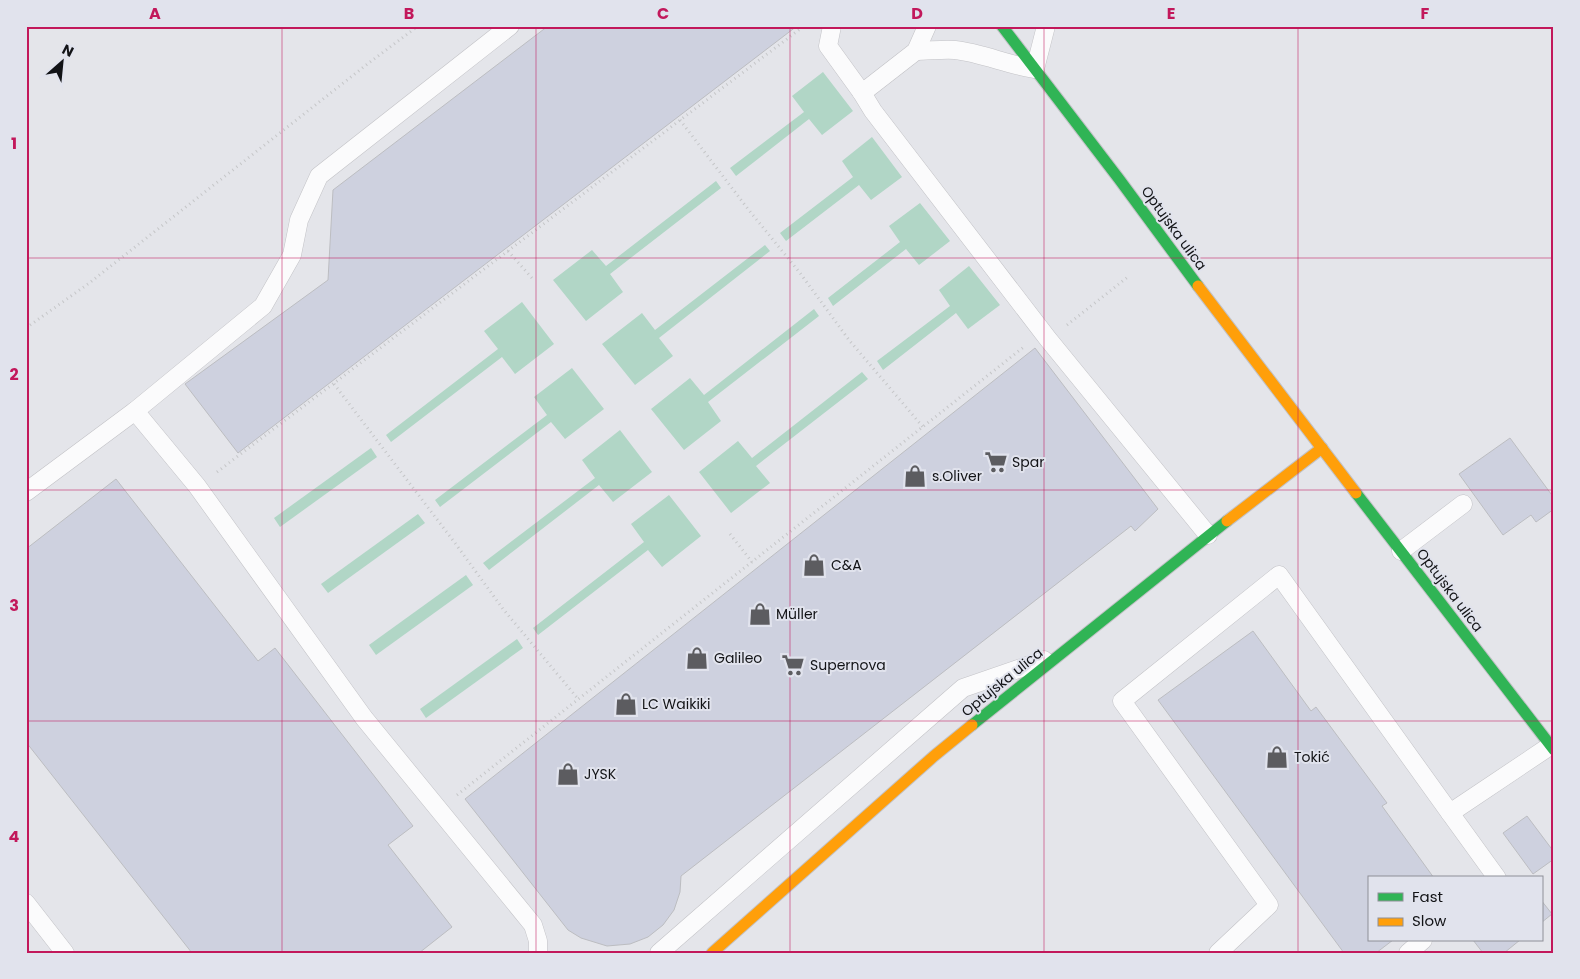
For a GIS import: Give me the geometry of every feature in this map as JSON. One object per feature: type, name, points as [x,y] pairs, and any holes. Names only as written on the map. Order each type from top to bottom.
[{"type":"main road","name":"Optujska ulica","points":[[1002,26],[1227,325],[1552,748]]},
{"type":"main road","name":"Optujska ulica","points":[[712,953],[934,756],[1208,535],[1322,448]]},
{"type":"lane","points":[[26,492],[135,411],[262,306],[292,254],[299,220],[319,176],[510,26]]},
{"type":"lane","points":[[832,26],[828,46],[873,111],[1048,339],[1208,535]]},
{"type":"lane","points":[[862,93],[916,51],[927,26]]},
{"type":"lane","points":[[916,51],[955,50],[1035,69],[1046,26]]},
{"type":"lane","points":[[135,411],[197,486],[364,718],[533,925],[538,941],[538,953]]},
{"type":"lane","points":[[1401,551],[1463,504]]},
{"type":"lane","points":[[1218,953],[1269,905],[1122,702],[1279,575],[1496,876]]},
{"type":"lane","points":[[659,953],[963,688],[1059,655]]},
{"type":"lane","points":[[1450,813],[1552,748]]},
{"type":"lane","points":[[26,903],[65,953]]},
{"type":"lane","points":[[1408,953],[1421,942]]},
{"type":"path","points":[[26,328],[88,284],[418,26]]},
{"type":"path","points":[[197,486],[804,26]]},
{"type":"path","points":[[680,120],[800,273],[848,340],[923,426]]},
{"type":"path","points":[[508,251],[532,278]]},
{"type":"path","points":[[440,809],[1031,341],[1048,339],[1129,276]]},
{"type":"path","points":[[334,384],[455,543],[503,610],[578,700]]},
{"type":"path","points":[[730,534],[752,562]]},
{"type":"green space","points":[[823,72],[853,111],[822,135],[809,119],[736,176],[730,168],[804,112],[792,96]]},
{"type":"green space","points":[[872,137],[902,177],[871,200],[859,185],[786,241],[780,233],[853,177],[842,161]]},
{"type":"green space","points":[[716,181],[721,188],[610,274],[623,292],[586,321],[553,280],[592,250],[606,266]]},
{"type":"green space","points":[[920,203],[950,241],[919,265],[906,249],[833,306],[828,298],[900,242],[889,226]]},
{"type":"green space","points":[[765,245],[770,251],[659,338],[673,356],[635,385],[602,344],[642,313],[655,330]]},
{"type":"green space","points":[[969,266],[1000,305],[968,329],[956,313],[883,370],[877,361],[950,306],[939,290]]},
{"type":"green space","points":[[522,302],[554,344],[515,374],[502,357],[391,442],[386,435],[498,349],[484,331]]},
{"type":"green space","points":[[814,309],[819,316],[708,402],[721,421],[684,450],[651,409],[690,378],[704,395]]},
{"type":"green space","points":[[572,368],[604,409],[565,439],[551,422],[440,507],[435,500],[547,415],[534,397]]},
{"type":"green space","points":[[862,372],[868,379],[756,466],[770,483],[731,513],[699,472],[738,441],[752,458]]},
{"type":"green space","points":[[620,430],[652,472],[613,502],[599,485],[489,570],[483,563],[595,478],[582,460]]},
{"type":"green space","points":[[371,448],[377,457],[280,527],[274,518]]},
{"type":"green space","points":[[669,495],[701,536],[662,567],[648,550],[538,635],[533,628],[644,542],[631,524]]},
{"type":"green space","points":[[418,514],[425,523],[328,593],[321,584]]},
{"type":"green space","points":[[466,575],[473,585],[376,655],[369,645]]},
{"type":"green space","points":[[517,639],[523,648],[426,718],[420,709]]},
{"type":"building","points":[[548,26],[797,26],[238,453],[185,384],[328,280],[333,190]]},
{"type":"building","name":"Supernova","points":[[1035,348],[1158,509],[1135,531],[1131,526],[681,876],[680,892],[674,910],[663,925],[648,937],[630,944],[607,946],[581,938],[568,930],[465,799]]},
{"type":"building","points":[[1510,438],[1554,498],[1554,509],[1536,522],[1531,515],[1503,535],[1459,474]]},
{"type":"building","points":[[116,479],[258,661],[275,648],[413,826],[388,845],[452,927],[419,953],[192,953],[26,742],[26,549]]},
{"type":"building","name":"Tokić","points":[[1253,631],[1311,711],[1316,707],[1387,803],[1382,806],[1433,876],[1368,876],[1368,942],[1390,942],[1376,953],[1344,953],[1158,700]]},
{"type":"building","points":[[1527,816],[1554,852],[1554,859],[1533,874],[1503,833]]},
{"type":"building","points":[[1542,901],[1552,914],[1542,922]]},
{"type":"building","points":[[1475,942],[1518,942],[1504,953],[1483,953]]},
{"type":"traffic: fast","points":[[1002,26],[1198,286]]},
{"type":"traffic: fast","points":[[1356,493],[1554,750]]},
{"type":"traffic: fast","points":[[972,725],[1227,521]]},
{"type":"traffic: slow","points":[[1198,286],[1356,493]]},
{"type":"traffic: slow","points":[[1227,521],[1322,448]]},
{"type":"traffic: slow","points":[[712,953],[934,756],[972,725]]},
{"type":"place","name":"Spar","points":[[996,462]]},
{"type":"place","name":"s.Oliver","points":[[915,476]]},
{"type":"place","name":"C&A","points":[[814,565]]},
{"type":"place","name":"Müller","points":[[760,614]]},
{"type":"place","name":"Galileo","points":[[697,658]]},
{"type":"place","name":"Supernova","points":[[793,665]]},
{"type":"place","name":"LC Waikiki","points":[[626,704]]},
{"type":"place","name":"Tokić","points":[[1277,757]]},
{"type":"place","name":"JYSK","points":[[568,774]]}]
